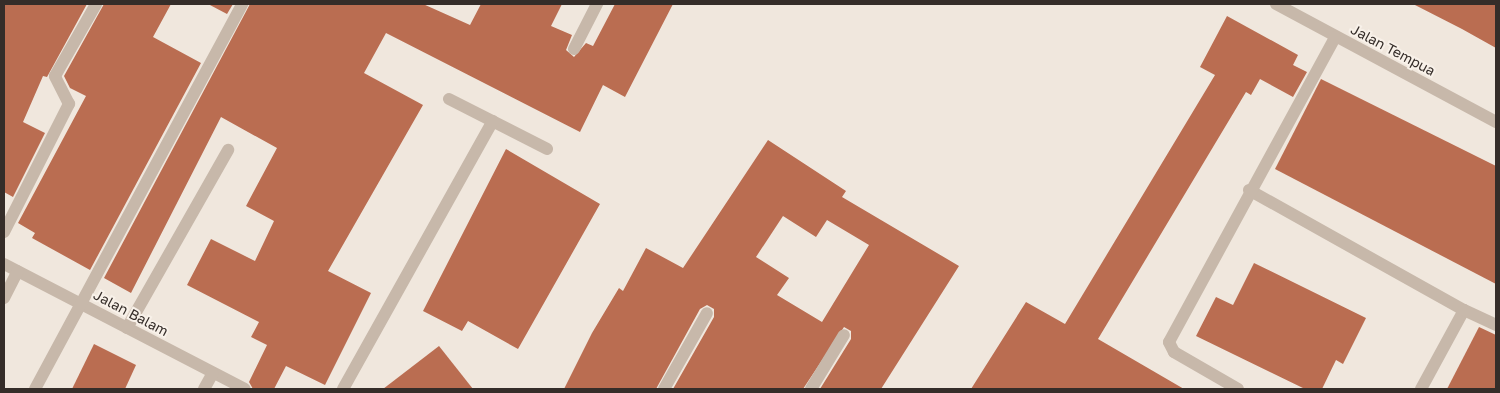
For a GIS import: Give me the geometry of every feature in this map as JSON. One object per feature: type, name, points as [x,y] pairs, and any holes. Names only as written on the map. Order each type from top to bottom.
[{"type":"street","points":[[4,232],[69,104],[55,76],[96,4]]},
{"type":"street","points":[[35,389],[242,4]]},
{"type":"street","points":[[574,49],[597,4]]},
{"type":"street","name":"Jalan Tempua","points":[[1276,4],[1496,122]]},
{"type":"street","points":[[1229,387],[1174,352],[1170,342],[1249,190],[1335,37]]},
{"type":"street","points":[[450,98],[547,149]]},
{"type":"street","points":[[343,389],[493,121]]},
{"type":"street","points":[[127,328],[228,150]]},
{"type":"street","points":[[1249,190],[1464,310],[1496,325]]},
{"type":"street","name":"Jalan Balam","points":[[4,264],[245,389]]},
{"type":"street","points":[[4,298],[18,271]]},
{"type":"street","points":[[1421,389],[1464,310]]},
{"type":"street","points":[[664,389],[708,313]]},
{"type":"street","points":[[811,389],[844,335]]},
{"type":"street","points":[[204,389],[213,373]]},
{"type":"building","points":[[4,4],[87,4],[47,77],[43,76],[23,122],[45,133],[13,197],[4,192]]},
{"type":"building","points":[[104,4],[171,4],[153,37],[201,63],[90,270],[32,238],[35,233],[18,223],[86,96],[70,88],[64,76]]},
{"type":"building","points":[[208,4],[233,4],[227,14]]},
{"type":"building","points":[[250,4],[423,4],[470,25],[481,4],[562,4],[551,26],[572,35],[566,50],[574,57],[586,43],[593,46],[615,4],[673,4],[625,97],[603,85],[580,132],[386,33],[364,73],[423,105],[328,271],[371,293],[325,385],[286,366],[274,389],[253,389],[249,382],[267,345],[251,337],[259,322],[187,285],[211,239],[255,261],[274,221],[246,206],[277,148],[221,117],[131,293],[104,278]]},
{"type":"building","points":[[1413,4],[1496,4],[1496,48],[1462,29]]},
{"type":"building","points":[[1227,16],[1298,55],[1293,65],[1307,72],[1293,97],[1260,79],[1251,95],[1246,92],[1098,339],[1184,389],[971,389],[1026,302],[1065,324],[1215,75],[1200,67]]},
{"type":"building","points":[[1321,79],[1496,166],[1496,284],[1275,169]]},
{"type":"building","points":[[768,140],[846,191],[842,197],[959,266],[881,389],[820,389],[851,339],[851,331],[844,327],[803,389],[673,389],[714,317],[714,309],[707,305],[700,309],[656,389],[564,389],[592,333],[619,288],[623,291],[646,248],[683,268]],"holes":[[[783,216],[816,237],[827,220],[869,245],[822,322],[777,295],[789,278],[756,257]]]},
{"type":"building","points":[[506,149],[600,204],[518,349],[468,321],[462,331],[423,311]]},
{"type":"building","points":[[1254,263],[1366,318],[1343,364],[1336,360],[1322,389],[1305,389],[1196,336],[1216,297],[1233,305]]},
{"type":"building","points":[[1479,327],[1496,335],[1496,389],[1447,389]]},
{"type":"building","points":[[94,344],[136,365],[125,389],[72,389]]},
{"type":"building","points":[[439,346],[473,389],[383,389]]}]
